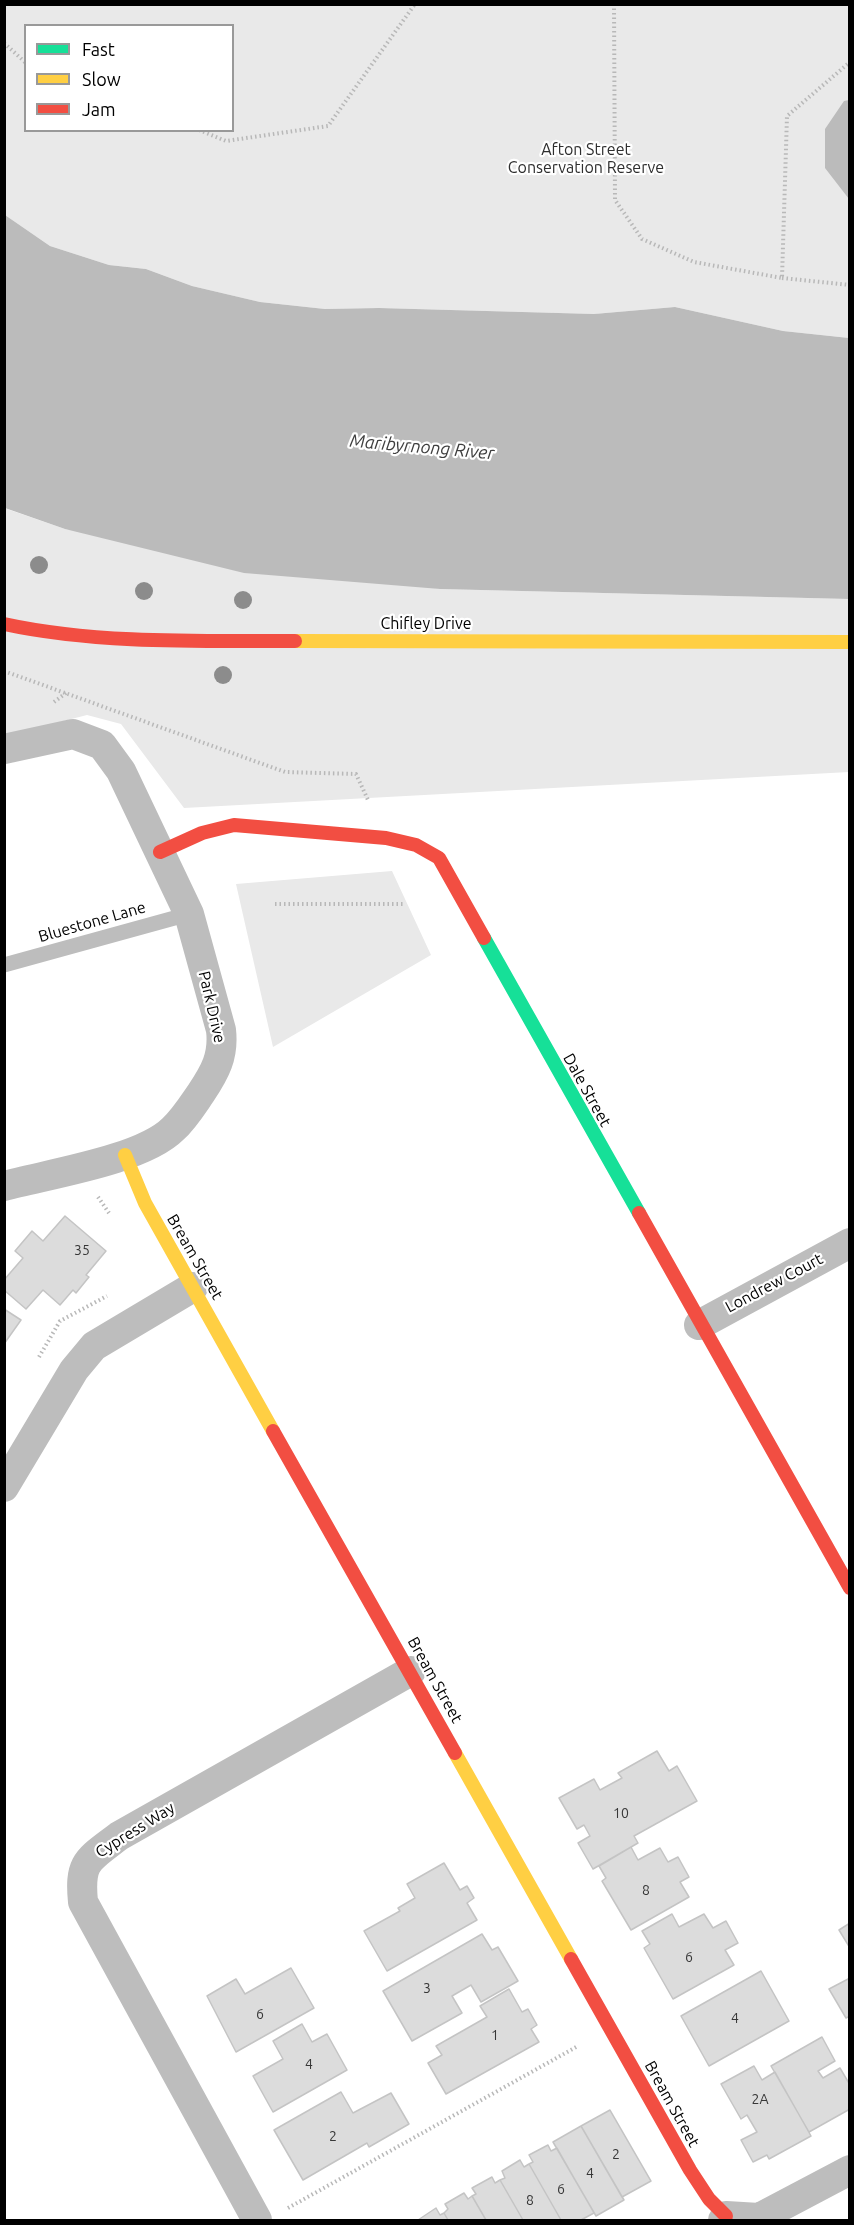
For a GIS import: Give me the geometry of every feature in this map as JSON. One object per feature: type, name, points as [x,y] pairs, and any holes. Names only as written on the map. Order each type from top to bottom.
[{"type":"street","name":"Chifley Drive","points":[[4,624],[31,630],[170,641],[849,642]]},
{"type":"street","name":"Park Drive","points":[[4,749],[73,734],[102,745],[121,771],[189,914],[221,1030],[223,1047],[217,1069],[172,1130],[159,1140],[124,1155],[4,1186]]},
{"type":"street","name":"Dale Street","points":[[160,852],[202,833],[234,825],[386,838],[416,845],[439,858],[699,1325],[849,1588]]},
{"type":"street","name":"Bream Street","points":[[124,1155],[145,1203],[411,1671],[690,2170],[724,2218]]},
{"type":"street","name":"Londrew Court","points":[[699,1325],[849,1243]]},
{"type":"street","points":[[4,1487],[74,1370],[94,1346],[193,1287]]},
{"type":"street","name":"Cypress Way","points":[[257,2220],[83,1902],[81,1877],[89,1860],[119,1836],[411,1671]]},
{"type":"street","points":[[724,2218],[759,2218],[849,2170]]},
{"type":"lane","name":"Bluestone Lane","points":[[4,965],[189,914]]},
{"type":"path","points":[[204,132],[226,141],[328,126],[414,4]]},
{"type":"path","points":[[614,4],[615,200],[642,239],[694,262],[782,278],[849,285]]},
{"type":"path","points":[[4,43],[24,61]]},
{"type":"path","points":[[782,278],[787,116],[849,62]]},
{"type":"path","points":[[4,671],[285,772],[356,774],[386,838]]},
{"type":"path","points":[[275,904],[404,904]]},
{"type":"path","points":[[96,1193],[113,1220]]},
{"type":"path","points":[[38,1359],[60,1321],[109,1295]]},
{"type":"path","points":[[286,2209],[578,2046]]},
{"type":"green space","name":"Afton Street Conservation Reserve","points":[[4,5],[849,5],[849,338],[783,331],[675,307],[594,314],[379,308],[325,309],[260,302],[192,286],[146,269],[109,265],[50,246],[5,215]]},
{"type":"green space","points":[[4,508],[65,529],[440,589],[849,599],[849,772],[184,808],[121,724],[87,715],[5,736]]},
{"type":"green space","points":[[392,871],[431,955],[273,1047],[236,884]]},
{"type":"water","points":[[850,100],[849,199],[825,168],[825,129],[844,101]]},
{"type":"water","name":"Maribyrnong River","points":[[5,215],[50,246],[109,265],[146,269],[192,286],[260,302],[325,309],[379,308],[594,314],[675,307],[783,331],[849,338],[849,599],[440,589],[244,573],[65,529],[5,508]]},
{"type":"building","points":[[65,1216],[106,1251],[86,1275],[89,1277],[76,1293],[73,1290],[60,1305],[43,1290],[26,1309],[4,1290],[4,1280],[23,1258],[15,1251],[32,1231],[43,1241]]},
{"type":"building","points":[[4,1309],[21,1320],[4,1344]]},
{"type":"building","points":[[657,1751],[669,1771],[677,1766],[697,1801],[634,1836],[638,1843],[593,1869],[578,1843],[590,1836],[584,1825],[577,1829],[559,1798],[594,1779],[600,1790],[622,1778],[618,1773]]},
{"type":"building","points":[[631,1847],[638,1860],[660,1848],[668,1862],[678,1857],[689,1877],[680,1882],[689,1897],[631,1930],[602,1881],[606,1878],[599,1866]]},
{"type":"building","points":[[444,1863],[460,1890],[467,1886],[474,1898],[467,1903],[477,1920],[387,1971],[364,1931],[400,1911],[398,1908],[415,1898],[407,1884]]},
{"type":"building","points":[[672,1914],[679,1927],[704,1914],[713,1928],[726,1921],[738,1943],[725,1950],[734,1965],[673,1999],[644,1948],[650,1944],[642,1931]]},
{"type":"building","points":[[850,1923],[850,1948],[839,1930]]},
{"type":"building","points":[[482,1934],[492,1950],[498,1947],[518,1981],[481,2002],[471,1985],[452,1996],[462,2013],[412,2041],[383,1991]]},
{"type":"building","points":[[291,1968],[314,2008],[236,2052],[207,1996],[236,1979],[245,1994]]},
{"type":"building","points":[[761,1971],[789,2021],[709,2066],[681,2016]]},
{"type":"building","points":[[850,1978],[850,2016],[846,2018],[829,1989]]},
{"type":"building","points":[[509,1989],[522,2012],[528,2009],[537,2025],[531,2029],[539,2042],[446,2094],[428,2063],[442,2055],[436,2046],[487,2017],[480,2006]]},
{"type":"building","points":[[302,2024],[312,2042],[327,2034],[347,2070],[273,2112],[253,2076],[283,2059],[273,2041]]},
{"type":"building","points":[[822,2037],[835,2061],[818,2071],[823,2078],[840,2068],[850,2085],[850,2109],[809,2132],[771,2066]]},
{"type":"building","points":[[754,2066],[762,2080],[775,2072],[811,2136],[769,2159],[767,2155],[753,2162],[741,2140],[757,2132],[747,2115],[741,2119],[721,2084]]},
{"type":"building","points":[[341,2092],[353,2113],[391,2093],[409,2124],[369,2147],[367,2143],[303,2180],[274,2130]]},
{"type":"building","points":[[610,2110],[651,2181],[622,2197],[581,2126]]},
{"type":"building","points":[[581,2126],[624,2200],[596,2216],[553,2142]]},
{"type":"building","points":[[548,2145],[551,2151],[557,2148],[594,2213],[581,2220],[561,2220],[529,2164],[533,2162],[529,2155]]},
{"type":"building","points":[[520,2160],[524,2167],[529,2164],[561,2220],[523,2220],[500,2180],[505,2178],[502,2171]]},
{"type":"building","points":[[492,2177],[495,2183],[500,2180],[523,2220],[486,2220],[472,2196],[476,2194],[472,2188]]},
{"type":"building","points":[[464,2193],[468,2199],[472,2196],[486,2220],[448,2220],[444,2213],[448,2209],[445,2204]]},
{"type":"building","points":[[436,2208],[440,2215],[444,2213],[448,2220],[418,2220]]},
{"type":"traffic: fast","points":[[484,938],[639,1213]]},
{"type":"traffic: slow","points":[[295,641],[850,642]]},
{"type":"traffic: slow","points":[[125,1155],[145,1203],[273,1431]]},
{"type":"traffic: slow","points":[[455,1753],[571,1959]]},
{"type":"traffic: jam","points":[[4,624],[112,638],[295,641]]},
{"type":"traffic: jam","points":[[160,852],[202,833],[234,825],[386,838],[416,845],[439,858],[484,938]]},
{"type":"traffic: jam","points":[[639,1213],[850,1588]]},
{"type":"traffic: jam","points":[[273,1431],[455,1753]]},
{"type":"traffic: jam","points":[[571,1959],[690,2170],[709,2199],[726,2216]]}]
